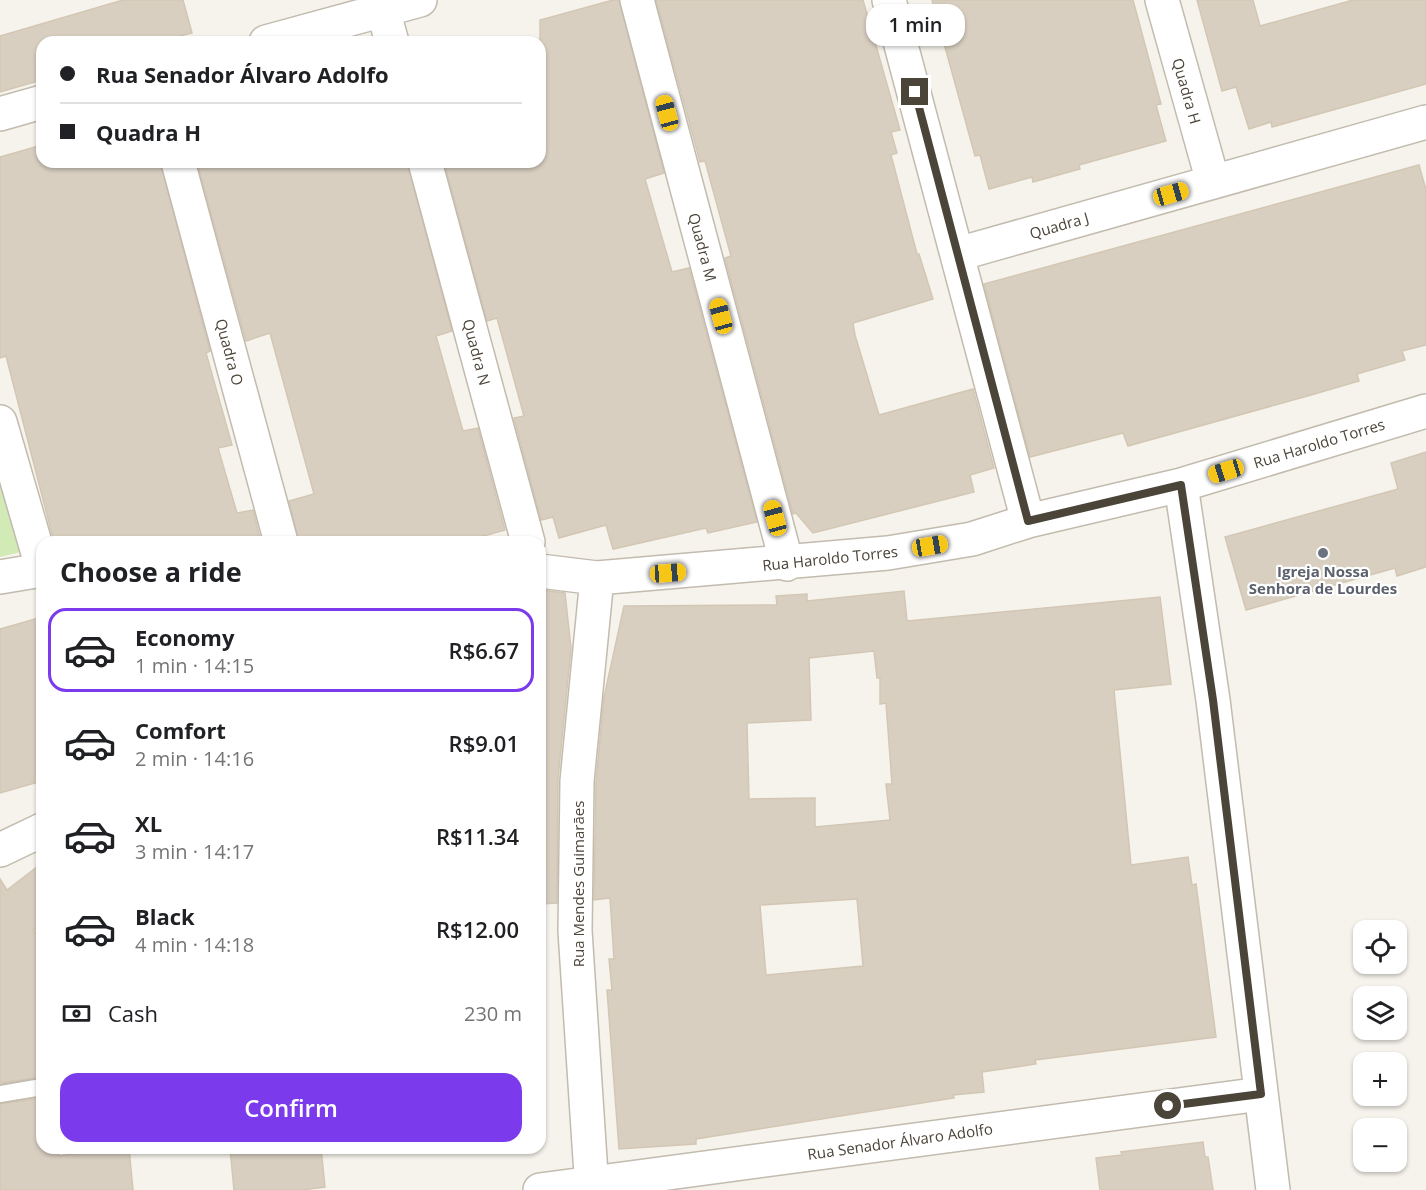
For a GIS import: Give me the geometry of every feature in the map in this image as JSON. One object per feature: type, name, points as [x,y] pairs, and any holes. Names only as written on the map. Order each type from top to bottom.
[{"type":"street","points":[[288,36],[420,0]]},
{"type":"street","name":"Quadra M","points":[[637,0],[787,564]]},
{"type":"street","points":[[890,0],[1028,521]]},
{"type":"street","name":"Quadra H","points":[[1162,0],[1213,182]]},
{"type":"street","points":[[383,10],[390,36]]},
{"type":"street","points":[[0,114],[36,104]]},
{"type":"street","name":"Quadra J","points":[[958,254],[1426,122]]},
{"type":"street","name":"Quadra O","points":[[180,168],[279,536]]},
{"type":"street","name":"Quadra N","points":[[427,168],[526,536]]},
{"type":"street","name":"Rua Haroldo Torres","points":[[546,572],[597,578],[787,564],[888,554],[972,539],[1028,521],[1181,485],[1426,411]]},
{"type":"street","points":[[0,422],[36,548]]},
{"type":"street","points":[[1181,485],[1213,700],[1273,1190]]},
{"type":"street","points":[[0,577],[36,570]]},
{"type":"street","name":"Rua Mendes Guimarães","points":[[591,1186],[575,931],[578,781],[597,578]]},
{"type":"street","points":[[0,850],[36,833]]},
{"type":"street","name":"Rua Senador Álvaro Adolfo","points":[[540,1190],[591,1186],[1261,1094]]},
{"type":"lane","points":[[0,1094],[36,1088]]},
{"type":"green space","points":[[0,462],[25,551],[0,557]]},
{"type":"building","points":[[123,0],[183,0],[192,33],[180,36],[36,36],[36,82],[0,92],[0,36]]},
{"type":"building","points":[[619,0],[664,173],[645,179],[672,272],[689,268],[757,522],[708,533],[706,528],[613,549],[606,525],[559,538],[553,517],[541,520],[514,418],[524,416],[497,318],[487,321],[446,168],[546,168],[546,36],[540,36],[540,20]]},
{"type":"building","points":[[656,0],[863,0],[900,130],[891,132],[897,153],[891,155],[917,254],[919,254],[933,299],[853,323],[855,335],[879,415],[973,389],[994,468],[970,475],[974,492],[813,533],[796,513],[793,514],[725,258],[731,256],[705,161],[700,162]]},
{"type":"building","points":[[932,0],[1133,0],[1161,104],[1156,105],[1166,141],[1079,165],[1080,169],[1033,182],[1032,177],[989,189],[980,155],[975,156]]},
{"type":"building","points":[[1197,0],[1253,0],[1260,26],[1353,0],[1426,0],[1426,84],[1272,127],[1271,122],[1249,129],[1236,87],[1222,91]]},
{"type":"building","points":[[36,147],[36,168],[162,168],[210,351],[206,353],[232,445],[218,448],[237,513],[253,510],[260,536],[52,536],[6,356],[0,358],[0,157]]},
{"type":"building","points":[[1419,165],[1426,190],[1426,345],[1402,351],[1405,360],[1357,374],[1359,381],[1311,395],[1128,446],[1123,433],[1030,457],[984,284]]},
{"type":"building","points":[[199,168],[409,168],[452,331],[436,336],[463,431],[478,428],[505,530],[484,536],[298,536],[289,501],[314,494],[270,333],[246,341]]},
{"type":"building","name":"Igreja Nossa Senhora de Lourdes","points":[[1426,452],[1426,567],[1397,576],[1395,568],[1246,610],[1225,537],[1398,489],[1391,463]]},
{"type":"building","points":[[546,591],[565,593],[571,648],[558,779],[557,903],[546,904]]},
{"type":"building","points":[[904,591],[907,621],[1160,597],[1171,684],[1114,690],[1131,865],[1188,857],[1192,885],[1196,884],[1216,1037],[1035,1060],[1036,1064],[982,1072],[984,1092],[953,1095],[954,1098],[696,1139],[696,1144],[619,1149],[607,990],[612,990],[609,959],[614,959],[610,898],[594,900],[596,782],[604,697],[624,606],[777,605],[776,596],[807,594],[807,601]],"holes":[[[874,651],[877,678],[880,678],[880,704],[886,703],[892,784],[886,784],[890,820],[815,827],[815,798],[749,799],[747,723],[811,720],[809,658]],[[857,899],[863,966],[766,975],[760,905]]]},
{"type":"building","points":[[36,619],[36,783],[0,793],[0,629]]},
{"type":"building","points":[[36,868],[36,929],[34,930],[36,933],[36,1078],[0,1083],[0,879],[7,890]]},
{"type":"building","points":[[36,1099],[36,1154],[59,1154],[59,1156],[130,1154],[133,1190],[0,1190],[0,1104]]},
{"type":"building","points":[[1203,1142],[1205,1157],[1208,1157],[1213,1190],[1100,1190],[1096,1158],[1122,1155],[1121,1152]]},
{"type":"building","points":[[231,1154],[322,1154],[325,1187],[302,1190],[234,1190]]},
{"type":"place","name":"Igreja Nossa Senhora de Lourdes","points":[[1323,553]]},
{"type":"route","points":[[915,92],[1028,521],[1181,485],[1213,700],[1261,1094],[1168,1106]]}]
